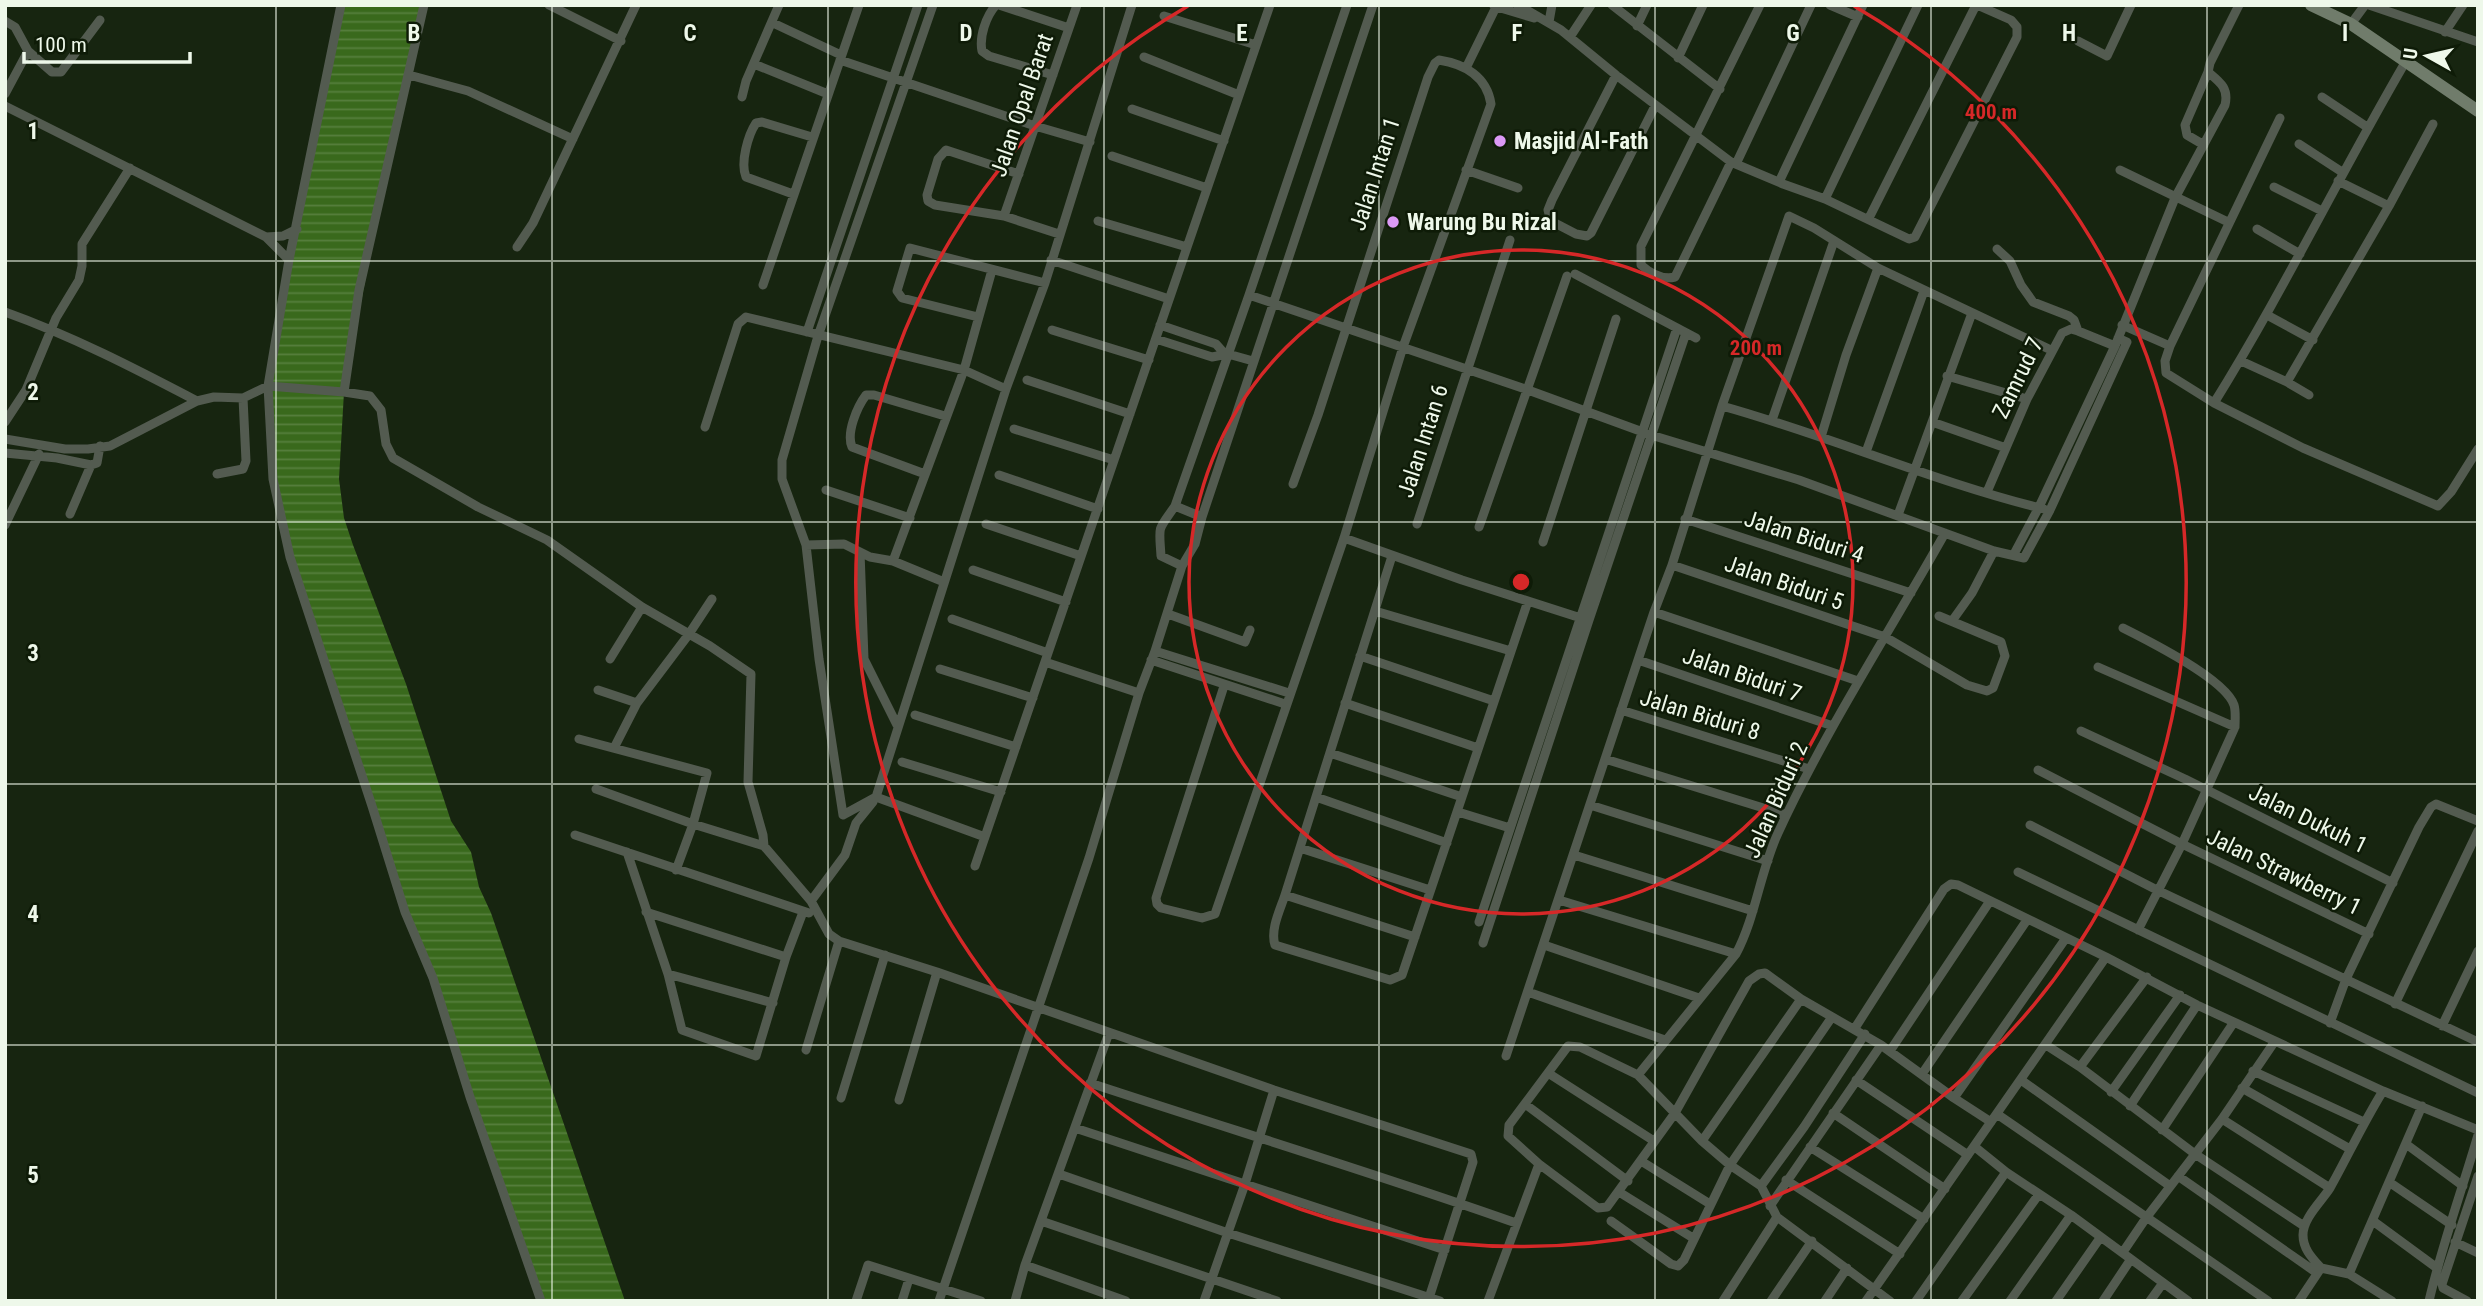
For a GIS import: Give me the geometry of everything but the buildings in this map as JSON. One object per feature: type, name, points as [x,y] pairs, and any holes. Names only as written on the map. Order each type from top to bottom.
[{"type":"street","points":[[341,5],[289,260],[270,387],[273,479],[290,557],[405,912],[433,978],[470,1097],[541,1301]]},
{"type":"street","points":[[344,392],[359,290],[424,5]]},
{"type":"street","points":[[549,5],[621,41]]},
{"type":"street","points":[[517,247],[533,223],[636,5]]},
{"type":"street","points":[[742,97],[779,5]]},
{"type":"street","points":[[807,332],[918,5]]},
{"type":"street","points":[[933,5],[818,336],[782,460],[782,479],[806,545],[819,659],[843,815],[876,797],[985,837]]},
{"type":"street","name":"Jalan Opal Barat","points":[[1004,216],[1077,5]]},
{"type":"street","points":[[811,901],[845,855],[856,823],[876,797],[1006,389],[1045,283],[1132,5]]},
{"type":"street","points":[[975,866],[1270,5]]},
{"type":"street","points":[[1182,566],[1161,556],[1161,522],[1175,506],[1347,5]]},
{"type":"street","points":[[939,1301],[1089,858],[1139,693],[1168,614],[1182,566],[1195,544],[1272,303],[1373,5]]},
{"type":"street","points":[[1518,5],[1570,37],[1655,106],[1733,163],[1825,199],[1909,239],[1915,237],[2014,44],[2019,31],[2011,20],[1977,5],[1869,218]]},
{"type":"street","points":[[1547,22],[1552,5]]},
{"type":"street","points":[[1570,37],[1591,5]]},
{"type":"street","points":[[1612,5],[1720,89]]},
{"type":"street","points":[[1637,26],[1647,5]]},
{"type":"street","points":[[1678,58],[1703,5]]},
{"type":"street","points":[[1760,5],[1641,246],[1641,265],[1665,278],[1675,277],[1811,5]]},
{"type":"street","points":[[1830,5],[1857,17]]},
{"type":"street","points":[[1779,182],[1863,5]]},
{"type":"street","points":[[1825,199],[1919,5]]},
{"type":"street","points":[[2078,41],[2106,55],[2131,5]]},
{"type":"street","points":[[2204,145],[2187,135],[2185,125],[2210,63],[2239,5]]},
{"type":"street","points":[[2311,5],[2351,24],[2478,111]]},
{"type":"street","points":[[2351,24],[2367,5],[2478,42]]},
{"type":"street","points":[[2445,32],[2463,5]]},
{"type":"street","points":[[763,285],[858,6]]},
{"type":"street","points":[[1053,75],[989,56],[982,51],[981,39],[991,11],[999,6],[1069,28]]},
{"type":"street","points":[[1224,686],[1156,898],[1161,908],[1202,918],[1214,914],[1344,538],[1403,348],[1491,104],[1486,87],[1478,76],[1466,68],[1495,6],[1547,22]]},
{"type":"street","points":[[1164,16],[1256,45]]},
{"type":"street","points":[[5,21],[15,27],[28,51],[52,72],[61,72],[100,20]]},
{"type":"street","points":[[773,23],[840,57],[894,79],[1035,127],[1090,142]]},
{"type":"street","points":[[5,94],[28,51]]},
{"type":"street","points":[[1144,57],[1239,95]]},
{"type":"street","name":"Jalan Intan 1","points":[[1344,329],[1431,69],[1439,60],[1466,68]]},
{"type":"street","points":[[2214,403],[2267,315],[2340,176],[2406,61]]},
{"type":"street","points":[[754,64],[828,94]]},
{"type":"street","points":[[2014,554],[2039,507],[2116,342],[2175,198],[2219,120],[2227,96],[2225,87],[2208,72]]},
{"type":"street","points":[[409,75],[468,91],[573,139]]},
{"type":"street","points":[[1616,75],[1552,200],[1548,210],[1551,221],[1576,233],[1587,236],[1591,233],[1655,106]]},
{"type":"street","points":[[2322,97],[2367,127]]},
{"type":"street","points":[[5,106],[266,237],[289,260]]},
{"type":"street","points":[[1132,109],[1224,141]]},
{"type":"street","points":[[2280,118],[2170,346],[2165,361],[2166,373],[2214,403],[2303,448],[2438,506],[2451,492],[2478,449]]},
{"type":"street","points":[[793,194],[746,177],[743,170],[749,137],[756,123],[762,122],[812,136]]},
{"type":"street","points":[[2287,382],[2433,124]]},
{"type":"street","points":[[2299,144],[2340,176],[2389,206]]},
{"type":"street","points":[[1019,174],[950,150],[943,152],[938,159],[927,195],[928,201],[935,205],[1004,216],[1059,234]]},
{"type":"street","points":[[1112,156],[1208,188]]},
{"type":"street","points":[[5,422],[26,390],[52,329],[79,280],[82,244],[130,168]]},
{"type":"street","points":[[1466,170],[1518,188]]},
{"type":"street","points":[[2120,170],[2228,222]]},
{"type":"street","points":[[2274,187],[2322,211]]},
{"type":"street","points":[[1506,1056],[1672,565],[1706,452],[1789,216],[1878,268],[2051,350]]},
{"type":"street","points":[[1098,221],[1187,247]]},
{"type":"street","points":[[266,237],[282,236],[297,229]]},
{"type":"street","points":[[2257,229],[2300,254]]},
{"type":"street","name":"Jalan Intan 6","points":[[1416,524],[1510,240]]},
{"type":"street","points":[[1772,420],[1834,241]]},
{"type":"street","points":[[978,317],[898,295],[910,248],[915,247],[1045,283]]},
{"type":"street","points":[[1997,249],[2010,261],[2021,285],[2034,302],[2069,316],[2074,320],[2078,331]]},
{"type":"street","points":[[1051,260],[1169,299]]},
{"type":"street","points":[[1821,436],[1846,355],[1878,268]]},
{"type":"street","points":[[892,561],[964,370],[992,270]]},
{"type":"street","points":[[1479,527],[1571,275],[1696,338]]},
{"type":"street","points":[[1866,452],[1924,291]]},
{"type":"street","points":[[1249,295],[1647,433],[1799,480],[1993,551],[2024,558],[2050,510],[2127,342],[2116,342]]},
{"type":"street","points":[[5,312],[52,329],[197,401]]},
{"type":"street","points":[[1898,515],[1972,313]]},
{"type":"street","points":[[2267,315],[2312,340]]},
{"type":"street","points":[[705,427],[741,319],[746,317],[964,370],[1006,389]]},
{"type":"street","points":[[1543,542],[1616,319]]},
{"type":"street","points":[[1160,325],[1216,344],[1226,354],[1253,361]]},
{"type":"street","points":[[2122,326],[2170,346]]},
{"type":"street","points":[[1293,484],[1318,415],[1344,329]]},
{"type":"street","name":"Zamrud 7","points":[[1987,492],[2027,399],[2062,333],[2071,329],[2116,342]]},
{"type":"street","points":[[1052,330],[1149,360]]},
{"type":"street","points":[[1479,922],[1510,828],[1543,744],[1682,331]]},
{"type":"street","points":[[1156,339],[1212,357],[1226,354]]},
{"type":"street","points":[[2241,360],[2309,395]]},
{"type":"street","points":[[1947,376],[2027,399]]},
{"type":"street","points":[[1027,380],[1130,414]]},
{"type":"street","points":[[70,514],[98,455],[110,446],[197,401],[214,397],[243,398],[270,387],[333,390],[370,396],[380,410],[386,444],[393,458],[478,507],[547,540],[642,607],[751,674],[748,782],[764,846]]},
{"type":"street","points":[[925,474],[852,447],[849,440],[860,403],[866,396],[874,395],[945,416]]},
{"type":"street","points":[[217,474],[243,469],[246,461],[243,398]]},
{"type":"street","points":[[1722,406],[2050,510]]},
{"type":"street","points":[[1932,422],[2006,447]]},
{"type":"street","points":[[1014,429],[1114,460]]},
{"type":"street","points":[[5,439],[40,451],[98,455]]},
{"type":"street","points":[[5,453],[72,450],[98,455]]},
{"type":"street","points":[[5,525],[40,451]]},
{"type":"street","points":[[999,475],[1098,509]]},
{"type":"street","points":[[825,490],[910,518]]},
{"type":"street","points":[[1175,506],[1202,517]]},
{"type":"street","name":"Jalan Biduri 4","points":[[1685,519],[1911,593]]},
{"type":"street","points":[[986,524],[1081,556]]},
{"type":"street","name":"Jalan Biduri 2","points":[[1637,1075],[1736,954],[1747,933],[1768,861],[1809,769],[1945,533]]},
{"type":"street","points":[[1344,538],[1585,619]]},
{"type":"street","points":[[806,545],[844,544],[870,557],[892,561],[944,582]]},
{"type":"street","points":[[1939,616],[1952,621],[1972,593],[1993,551]]},
{"type":"street","points":[[859,552],[864,660],[898,725]]},
{"type":"street","points":[[1392,556],[1284,895],[1273,939],[1275,945],[1390,980],[1402,975],[1528,601]]},
{"type":"street","name":"Jalan Biduri 5","points":[[1672,565],[1885,637],[1968,685],[1987,691],[1993,688],[2005,656],[2004,648],[1996,640],[1952,621]]},
{"type":"street","points":[[973,570],[1066,602]]},
{"type":"street","points":[[614,748],[636,703],[712,599]]},
{"type":"street","points":[[610,659],[642,607]]},
{"type":"street","points":[[1375,611],[1511,651]]},
{"type":"street","points":[[1654,612],[1858,681]]},
{"type":"street","points":[[1168,614],[1245,642],[1250,630]]},
{"type":"street","points":[[952,619],[1139,693]]},
{"type":"street","points":[[2123,628],[2183,660],[2230,698],[2235,707],[2235,727],[2182,844],[2138,930]]},
{"type":"street","points":[[1153,656],[1289,693]]},
{"type":"street","points":[[1153,656],[1224,686],[1285,704]]},
{"type":"street","points":[[1360,656],[1494,701]]},
{"type":"street","name":"Jalan Biduri 7","points":[[1638,660],[1833,726]]},
{"type":"street","points":[[2098,667],[2235,727]]},
{"type":"street","points":[[940,669],[1033,698]]},
{"type":"street","points":[[598,690],[636,703]]},
{"type":"street","points":[[1345,703],[1478,748]]},
{"type":"street","name":"Jalan Biduri 8","points":[[1621,710],[1809,769]]},
{"type":"street","points":[[915,715],[1016,747]]},
{"type":"street","name":"Jalan Dukuh 1","points":[[2081,731],[2393,883]]},
{"type":"street","points":[[579,739],[707,773],[693,824],[676,870]]},
{"type":"street","points":[[1483,943],[1507,872],[1543,744]]},
{"type":"street","points":[[1330,752],[1462,797]]},
{"type":"street","points":[[1605,759],[1787,816]]},
{"type":"street","points":[[902,762],[1001,792]]},
{"type":"street","name":"Jalan Strawberry 1","points":[[2038,770],[2182,844],[2369,934]]},
{"type":"street","points":[[596,789],[764,846],[811,901],[829,934],[839,941],[937,972],[1274,1090],[1471,1154],[1473,1161],[1429,1299]]},
{"type":"street","points":[[1316,797],[1447,842]]},
{"type":"street","points":[[2330,1023],[2346,979],[2431,807],[2437,804],[2478,821]]},
{"type":"street","points":[[1590,805],[1768,861]]},
{"type":"street","points":[[1458,812],[1510,828]]},
{"type":"street","points":[[2030,825],[2157,890],[2478,1042]]},
{"type":"street","points":[[2395,1004],[2478,831]]},
{"type":"street","points":[[575,835],[803,912],[817,914]]},
{"type":"street","points":[[1300,848],[1430,890]]},
{"type":"street","points":[[626,852],[668,974],[682,1030],[756,1056],[786,957],[803,912]]},
{"type":"street","points":[[1574,855],[1753,911]]},
{"type":"street","points":[[1497,868],[1507,872]]},
{"type":"street","points":[[2018,872],[2478,1093]]},
{"type":"street","points":[[1855,1028],[1944,889],[1951,884],[1958,885],[2197,1004],[2478,1132],[2429,1301]]},
{"type":"street","points":[[1284,895],[1415,937]]},
{"type":"street","points":[[1559,900],[1736,954]]},
{"type":"street","points":[[1890,1051],[1990,901]]},
{"type":"street","points":[[646,912],[786,957]]},
{"type":"street","points":[[1922,1074],[2027,920]]},
{"type":"street","points":[[1954,1098],[2066,938]]},
{"type":"street","points":[[806,1050],[839,941]]},
{"type":"street","points":[[1544,945],[1699,998]]},
{"type":"street","points":[[2442,1026],[2478,951]]},
{"type":"street","points":[[841,1098],[885,955]]},
{"type":"street","points":[[1866,1301],[2106,957]]},
{"type":"street","points":[[899,1100],[937,972]]},
{"type":"street","points":[[668,974],[773,1003]]},
{"type":"street","points":[[1890,1301],[1777,1217],[1761,1186],[1730,1165],[1702,1141],[1675,1113],[1637,1075],[1574,1045],[1568,1046],[1509,1125],[1507,1132],[1515,1143],[1539,1164],[1598,1208],[1607,1207],[1675,1113],[1749,981],[1759,974],[1770,974],[1801,999],[1865,1034],[1954,1098],[1994,1118],[2268,1301]]},
{"type":"street","points":[[2080,1067],[2147,977]]},
{"type":"street","points":[[1528,992],[1664,1040]]},
{"type":"street","points":[[2111,1092],[2180,995]]},
{"type":"street","points":[[1702,1141],[1801,999]]},
{"type":"street","points":[[2130,1106],[2197,1004]]},
{"type":"street","points":[[1611,1221],[1671,1264],[1678,1266],[1684,1260],[1730,1165],[1832,1017]]},
{"type":"street","points":[[2162,1130],[2234,1021]]},
{"type":"street","points":[[1015,1301],[1025,1265],[1109,1033]]},
{"type":"street","points":[[1761,1186],[1804,1127],[1865,1034]]},
{"type":"street","points":[[2103,1301],[2146,1218],[2222,1119],[2275,1041]]},
{"type":"street","points":[[1770,1206],[1881,1045]]},
{"type":"street","points":[[2046,1045],[2080,1067],[2195,1154],[2304,1226]]},
{"type":"street","points":[[1848,1060],[1863,1070]]},
{"type":"street","points":[[2253,1071],[2364,1122]]},
{"type":"street","points":[[1548,1073],[1654,1141]]},
{"type":"street","points":[[1856,1080],[1968,1155]]},
{"type":"street","points":[[2021,1080],[2171,1186]]},
{"type":"street","points":[[1090,1083],[1259,1139],[1358,1168],[1516,1223]]},
{"type":"street","points":[[2242,1088],[2350,1149]]},
{"type":"street","points":[[1205,1301],[1274,1090]]},
{"type":"street","points":[[2319,1270],[2306,1250],[2304,1226],[2330,1188],[2383,1091]]},
{"type":"street","points":[[1525,1104],[1628,1181]]},
{"type":"street","points":[[2349,1274],[2422,1106]]},
{"type":"street","points":[[1833,1113],[1945,1189]]},
{"type":"street","points":[[2222,1119],[2330,1188]]},
{"type":"street","points":[[1075,1128],[1445,1250]]},
{"type":"street","points":[[2406,1144],[2463,1186]]},
{"type":"street","points":[[1810,1146],[1923,1219]]},
{"type":"street","points":[[1975,1146],[2006,1172],[2071,1215],[2188,1301]]},
{"type":"street","points":[[1641,1161],[1710,1205]]},
{"type":"street","points":[[1488,1301],[1539,1164]]},
{"type":"street","points":[[1916,1301],[2006,1172]]},
{"type":"street","points":[[1059,1174],[1228,1233],[1440,1301]]},
{"type":"street","points":[[2178,1176],[2319,1270],[2349,1274],[2392,1301]]},
{"type":"street","points":[[2467,1301],[2443,1288],[2442,1284],[2455,1242],[2475,1194],[2478,1177]]},
{"type":"street","points":[[1786,1180],[1900,1254]]},
{"type":"street","points":[[2389,1182],[2452,1225]]},
{"type":"street","points":[[1619,1192],[1693,1238]]},
{"type":"street","points":[[1962,1301],[2039,1194]]},
{"type":"street","points":[[2010,1301],[2071,1215]]},
{"type":"street","points":[[1723,1301],[1777,1217]]},
{"type":"street","points":[[1041,1221],[1277,1301]]},
{"type":"street","points":[[2373,1221],[2437,1268]]},
{"type":"street","points":[[2056,1301],[2100,1238]]},
{"type":"street","points":[[1771,1301],[1812,1241]]},
{"type":"street","points":[[2455,1242],[2478,1253]]},
{"type":"street","points":[[856,1301],[868,1265],[981,1301]]},
{"type":"street","points":[[1025,1265],[1126,1301]]},
{"type":"street","points":[[1825,1301],[1847,1268]]},
{"type":"street","points":[[2302,1300],[2319,1270]]},
{"type":"street","points":[[902,1301],[909,1279]]},
{"type":"street","points":[[2150,1301],[2162,1283]]},
{"type":"shaded area","points":[[341,5],[424,5],[388,161],[344,392],[339,479],[344,518],[406,684],[451,821],[471,852],[479,887],[491,913],[625,1301],[541,1301],[433,978],[405,912],[290,557],[273,479],[268,386]]},
{"type":"place","name":"Masjid Al-Fath","points":[[1500,141]]},
{"type":"place","name":"Warung Bu Rizal","points":[[1393,222]]}]
